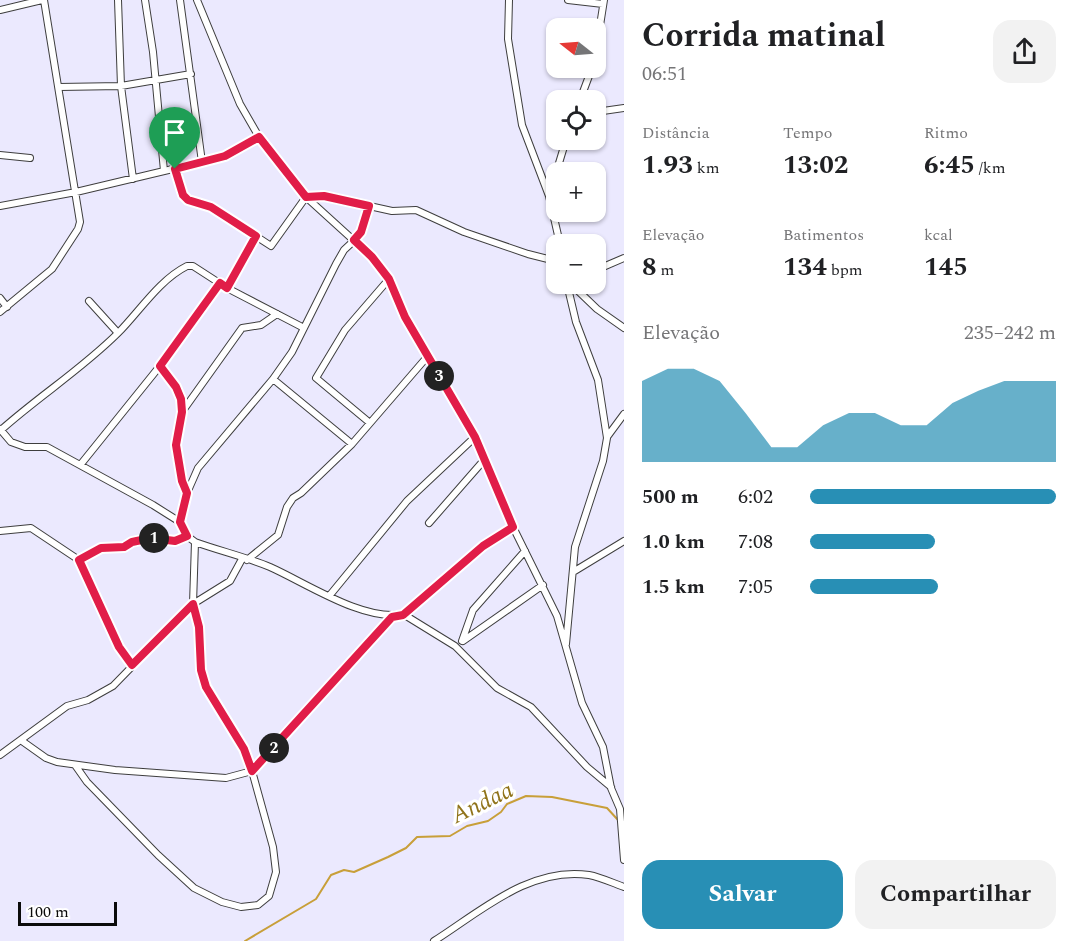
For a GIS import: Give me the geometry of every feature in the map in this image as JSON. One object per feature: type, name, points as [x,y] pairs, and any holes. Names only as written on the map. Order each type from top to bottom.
[{"type":"street","points":[[0,10],[43,0],[76,192],[78,229],[52,268],[0,312]]},
{"type":"street","points":[[118,0],[121,86],[133,179]]},
{"type":"street","points":[[145,0],[156,80],[164,171]]},
{"type":"street","points":[[180,0],[202,162]]},
{"type":"street","points":[[197,0],[240,104],[259,137],[306,197],[372,257],[389,279],[405,317],[475,437],[513,527],[557,616],[565,651],[582,703],[603,747],[611,788],[622,815],[624,860]]},
{"type":"street","points":[[508,0],[508,39],[522,125],[546,188]]},
{"type":"street","points":[[568,0],[603,2],[601,18]]},
{"type":"street","points":[[59,87],[121,86],[191,74]]},
{"type":"street","points":[[606,111],[624,108]]},
{"type":"street","points":[[0,206],[76,192],[225,156],[259,137]]},
{"type":"street","points":[[0,155],[30,158]]},
{"type":"street","points":[[175,169],[183,195],[188,200],[211,207],[273,246],[306,197]]},
{"type":"street","points":[[306,197],[324,196],[392,211],[425,212],[464,232],[546,258]]},
{"type":"street","points":[[180,522],[187,493],[198,468],[273,379],[304,328],[336,264],[361,232],[369,206]]},
{"type":"street","points":[[227,288],[256,236]]},
{"type":"street","points":[[606,266],[624,258]]},
{"type":"street","points":[[304,328],[227,288],[193,266],[183,268],[145,302],[118,333],[79,368],[0,430],[11,442],[25,447],[46,447],[81,464],[180,522],[187,536],[195,542],[245,559],[358,608],[392,617],[403,615],[483,546],[513,527]]},
{"type":"street","points":[[370,423],[316,378],[345,330],[389,279]]},
{"type":"street","points":[[81,464],[120,412],[160,366],[220,283]]},
{"type":"street","points":[[565,651],[575,547],[603,461],[607,438],[598,380],[576,322],[574,294]]},
{"type":"street","points":[[583,294],[597,309],[624,328]]},
{"type":"street","points":[[0,298],[7,307]]},
{"type":"street","points":[[89,301],[118,333]]},
{"type":"street","points":[[182,412],[242,328],[261,325],[277,314]]},
{"type":"street","points":[[0,755],[67,706],[103,693],[193,604],[230,581],[245,559],[278,535],[293,498],[302,494],[352,444],[427,357]]},
{"type":"street","points":[[160,366],[176,387],[182,412],[176,445],[182,481],[187,493]]},
{"type":"street","points":[[273,379],[352,444]]},
{"type":"street","points":[[607,438],[624,414]]},
{"type":"street","points":[[330,595],[407,501],[475,437]]},
{"type":"street","points":[[429,523],[485,459]]},
{"type":"street","points":[[0,531],[32,528],[79,560],[119,647],[132,665]]},
{"type":"street","points":[[79,560],[101,548],[124,547],[132,542],[151,538],[175,541],[187,536]]},
{"type":"street","points":[[573,572],[624,541]]},
{"type":"street","points":[[75,765],[87,782],[194,888],[222,902],[241,908],[258,905],[269,896],[276,872],[273,847],[252,771],[244,749],[203,678],[201,670],[199,627],[193,604],[195,542]]},
{"type":"street","points":[[462,641],[473,610],[488,590],[525,551]]},
{"type":"street","points":[[455,646],[543,585]]},
{"type":"street","points":[[403,615],[455,646],[497,687],[531,707],[587,767],[611,788]]},
{"type":"street","points":[[22,741],[46,759],[115,771],[226,777],[252,771],[392,617]]},
{"type":"street","points":[[434,941],[492,902],[543,877],[562,874],[590,875],[624,887]]},
{"type":"waterway","name":"Andaa","points":[[245,941],[316,899],[331,875],[344,870],[354,872],[388,857],[406,848],[417,837],[450,836],[467,826],[488,821],[501,812],[507,804],[526,796],[552,797],[607,808],[618,820]]},
{"type":"route","points":[[259,137],[306,197],[324,196],[369,206],[361,232],[354,240],[372,257],[389,279],[405,317],[475,437],[513,527],[483,546],[403,615],[392,617],[252,771],[244,749],[231,725],[206,687],[201,670],[199,627],[193,604],[132,665],[119,647],[79,560],[101,548],[124,547],[132,542],[151,538],[175,541],[187,536],[180,522],[187,493],[178,466],[176,445],[182,412],[181,399],[176,387],[160,366],[220,283],[227,288],[256,236],[211,207],[188,200],[183,195],[175,169],[225,156],[259,137]]}]
